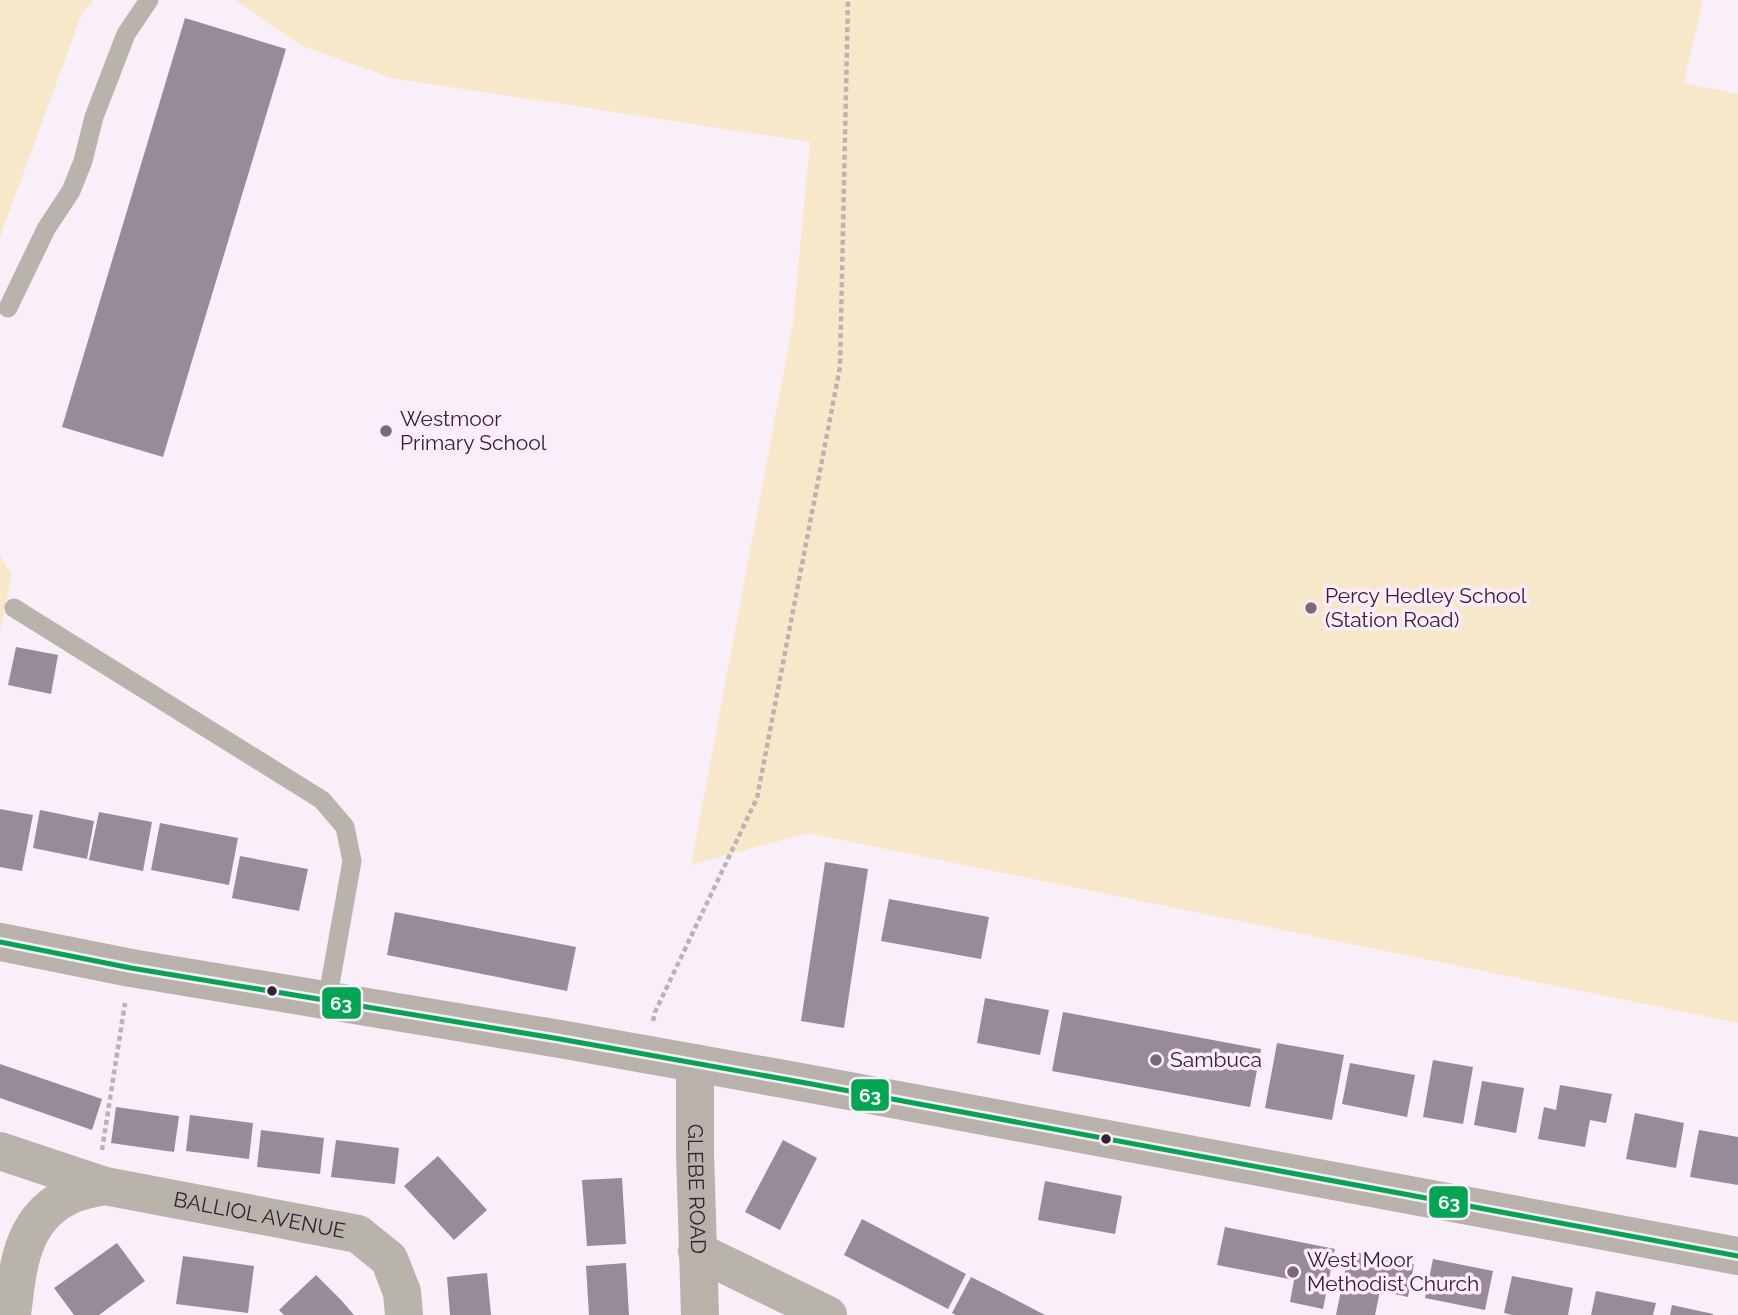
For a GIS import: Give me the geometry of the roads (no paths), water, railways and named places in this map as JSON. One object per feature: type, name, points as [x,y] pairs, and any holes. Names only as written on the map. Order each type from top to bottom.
[{"type":"main road","points":[[0,942],[131,968],[695,1062],[1738,1256]]},
{"type":"main road","name":"GLEBE ROAD","points":[[695,1062],[700,1315]]},
{"type":"street","name":"BALLIOL AVENUE","points":[[0,1151],[105,1186],[358,1234],[389,1259],[402,1292],[404,1315]]},
{"type":"street","name":"BALLIOL AVENUE","points":[[9,1299],[30,1232],[52,1205],[74,1193],[105,1186]]},
{"type":"street","points":[[697,1251],[828,1315]]},
{"type":"lane","points":[[8,308],[46,229],[71,191],[83,161],[94,117],[126,34],[149,0]]},
{"type":"lane","points":[[14,608],[321,800],[345,827],[352,861],[327,1001]]},
{"type":"place","name":"Westmoor Primary School","points":[[386,431]]},
{"type":"place","name":"Percy Hedley School (Station Road)","points":[[1311,608]]},
{"type":"place","name":"Sambuca","points":[[1156,1060]]},
{"type":"place","name":"West Moor Methodist Church","points":[[1293,1272]]}]
